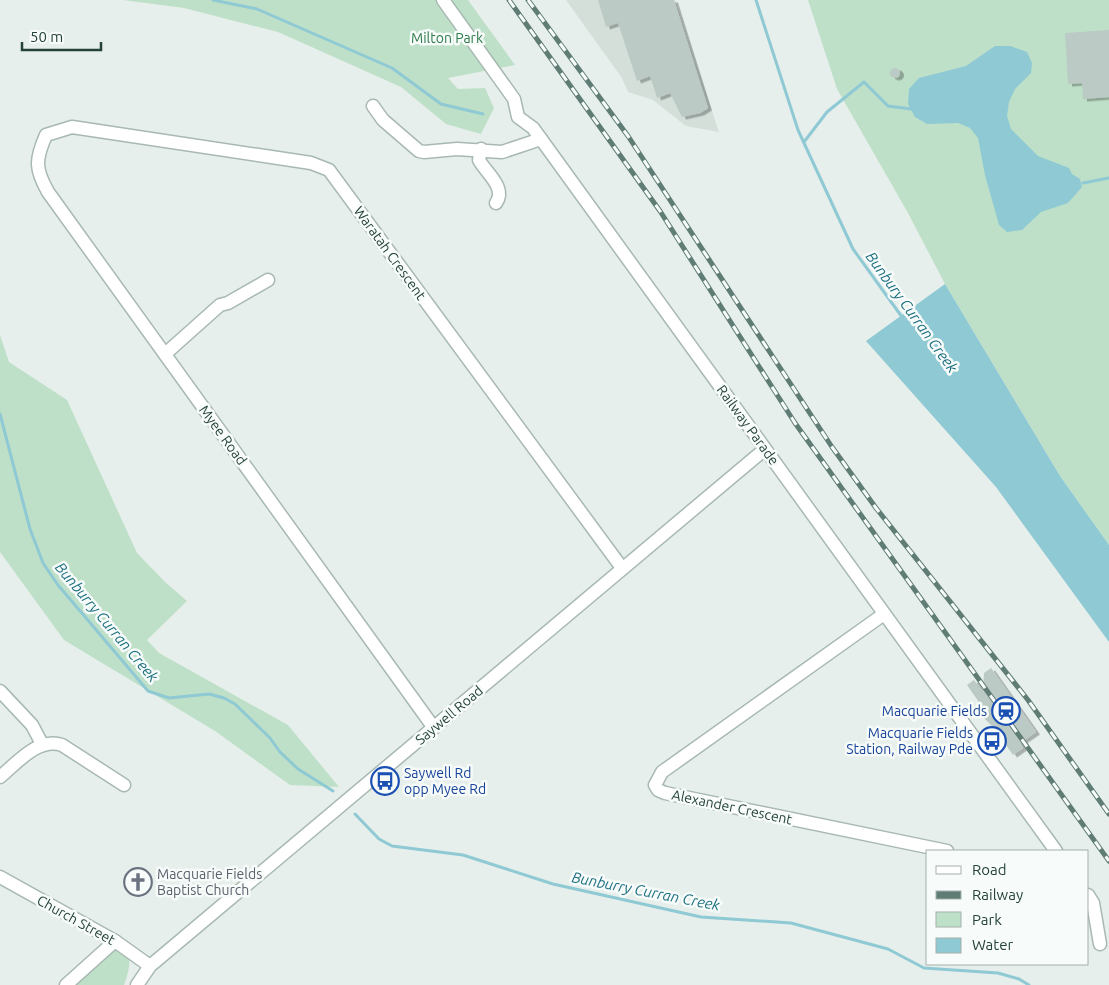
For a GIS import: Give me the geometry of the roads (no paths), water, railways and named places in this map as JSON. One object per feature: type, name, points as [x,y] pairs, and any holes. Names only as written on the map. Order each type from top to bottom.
[{"type":"street","name":"Railway Parade","points":[[443,0],[514,99],[518,118],[533,128],[1055,850]]},
{"type":"street","points":[[373,106],[383,120],[419,151],[510,150],[541,140]]},
{"type":"street","name":"Waratah Crescent","points":[[46,135],[72,127],[311,163],[329,170],[622,568]]},
{"type":"street","name":"Myee Road","points":[[46,135],[38,154],[37,166],[40,178],[434,728]]},
{"type":"street","points":[[481,149],[479,160],[500,191],[500,198],[496,203]]},
{"type":"street","points":[[165,354],[220,305],[228,303],[268,280]]},
{"type":"street","name":"Saywell Road","points":[[137,985],[150,966],[765,449]]},
{"type":"street","name":"Alexander Crescent","points":[[884,614],[662,772],[655,785],[658,790],[665,793],[942,850]]},
{"type":"street","points":[[0,691],[32,726],[42,744]]},
{"type":"street","points":[[0,777],[42,744],[52,742],[62,745],[124,785]]},
{"type":"street","name":"Church Street","points":[[0,877],[116,941],[150,966]]},
{"type":"street","points":[[1089,897],[1093,903],[1100,944]]},
{"type":"street","points":[[66,985],[116,941]]},
{"type":"water","points":[[995,46],[1010,46],[1027,52],[1032,63],[1031,73],[1015,89],[1009,102],[1007,116],[1011,129],[1038,156],[1069,168],[1072,174],[1080,179],[1082,187],[1068,203],[1041,212],[1022,230],[1007,232],[999,225],[985,175],[978,138],[970,128],[958,123],[927,124],[915,117],[908,104],[909,89],[919,78],[966,66]]},
{"type":"water","points":[[945,284],[1060,476],[1109,545],[1109,642],[996,487],[866,341]]},
{"type":"waterway","name":"Bunburry Curran Creek","points":[[213,0],[257,9],[392,68],[441,104],[483,114]]},
{"type":"waterway","name":"Bunbury Curran Creek","points":[[756,0],[798,130],[853,249],[902,317]]},
{"type":"waterway","points":[[804,142],[827,112],[864,82],[888,106],[911,109]]},
{"type":"waterway","points":[[1083,183],[1109,178]]},
{"type":"waterway","name":"Bunburry Curran Creek","points":[[0,414],[30,529],[43,563],[58,585],[148,691],[169,698],[209,694],[224,698],[235,704],[298,769],[333,791]]},
{"type":"waterway","name":"Bunburry Curran Creek","points":[[355,814],[379,839],[392,846],[463,855],[553,884],[701,917],[791,923],[888,949],[924,968],[998,973],[1019,979],[1029,985]]},
{"type":"railway","points":[[509,0],[660,211],[795,423],[1109,861]]},
{"type":"railway","points":[[528,0],[628,136],[832,447],[876,508],[1028,700],[1109,814]]},
{"type":"place","name":"Macquarie Fields","points":[[1006,711]]},
{"type":"place","name":"Macquarie Fields Station, Railway Pde","points":[[992,741]]},
{"type":"place","name":"Saywell Rd opp Myee Rd","points":[[385,781]]},
{"type":"place","name":"Macquarie Fields Baptist Church","points":[[138,882]]},
{"type":"park label","name":"Milton Park","points":[[447,38]]}]
